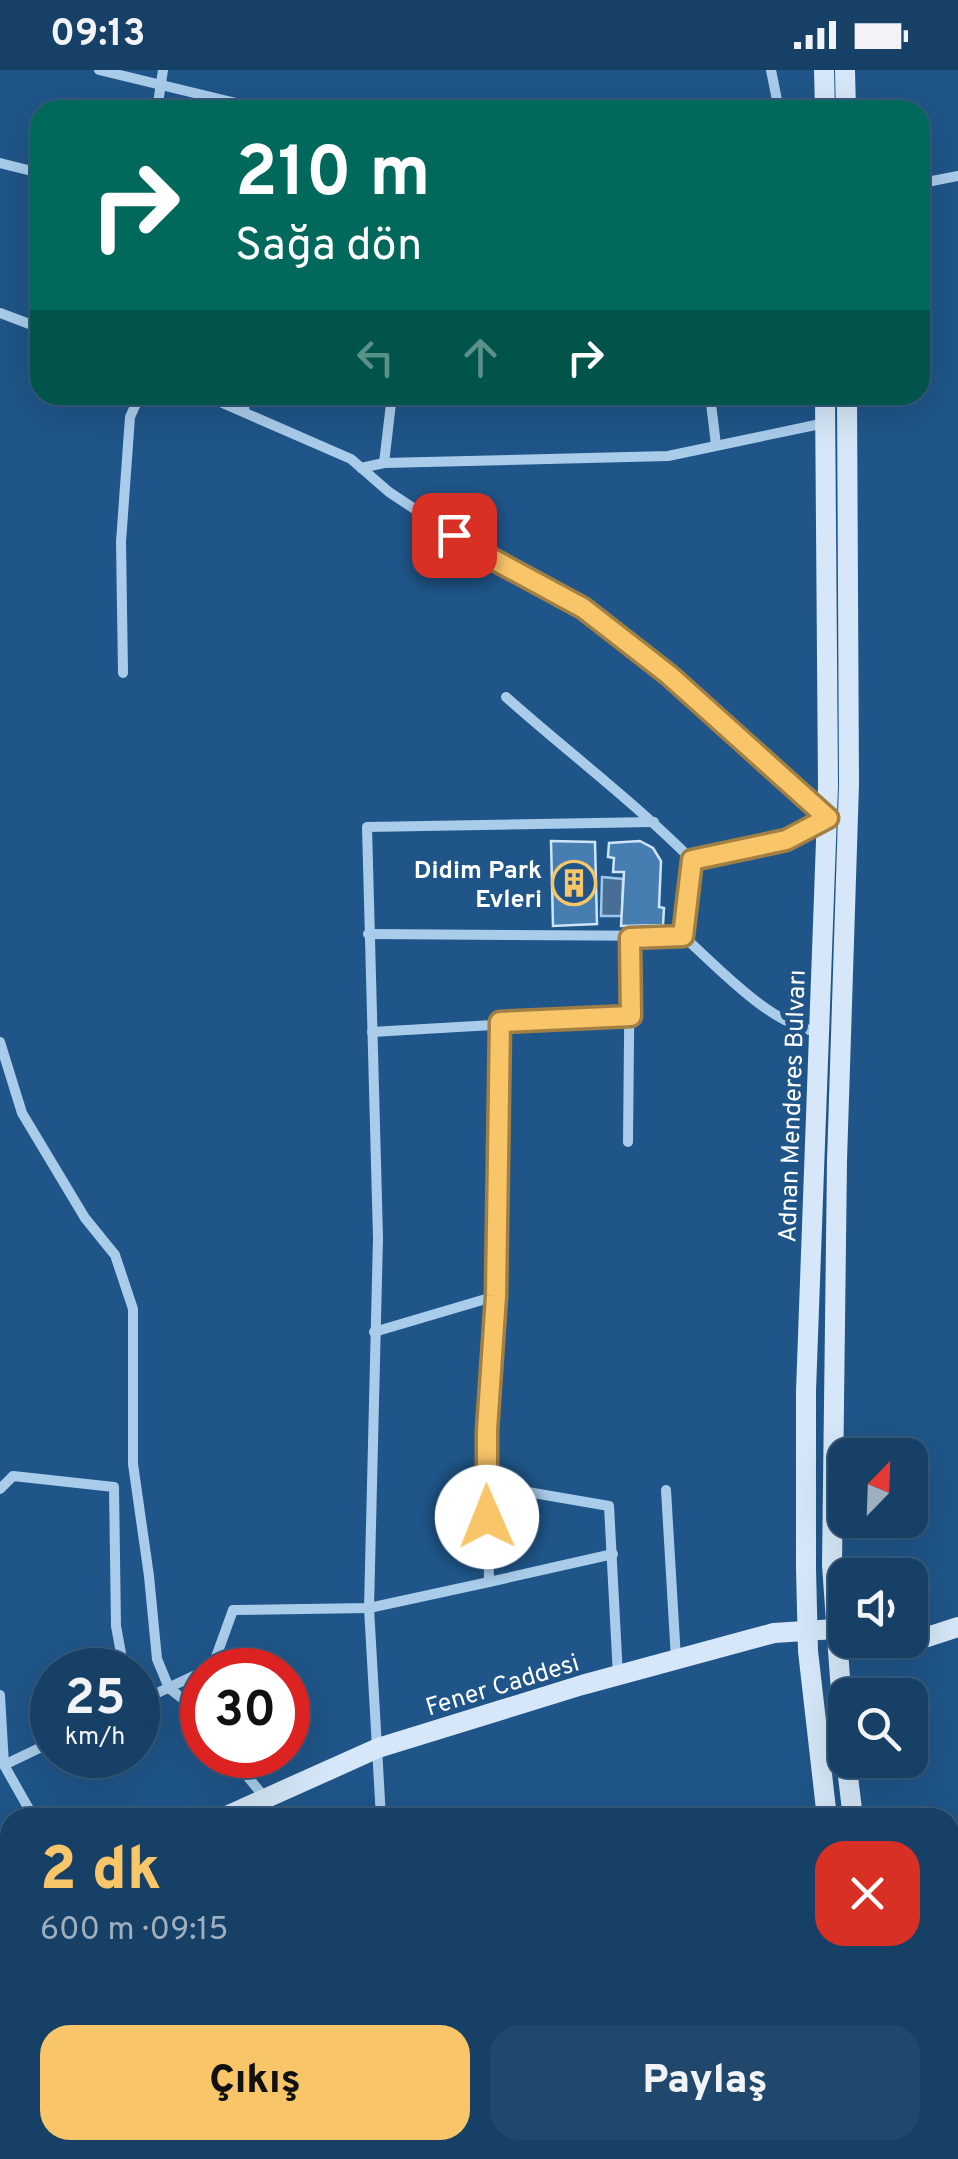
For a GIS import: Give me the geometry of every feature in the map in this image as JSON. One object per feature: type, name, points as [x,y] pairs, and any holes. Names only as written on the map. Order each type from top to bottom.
[{"type":"main road","points":[[824,70],[830,100]]},
{"type":"main road","points":[[835,100],[845,70]]},
{"type":"main road","name":"Adnan Menderes Bulvarı","points":[[825,405],[828,818],[806,1391],[806,1632],[826,1808]]},
{"type":"main road","name":"Adnan Menderes Bulvarı","points":[[832,1558],[837,1161],[850,765],[847,405]]},
{"type":"main road","points":[[928,1637],[958,1627]]},
{"type":"main road","name":"Fener Caddesi","points":[[254,1806],[378,1748],[774,1633],[828,1631]]},
{"type":"main road","points":[[848,1778],[851,1808]]},
{"type":"street","points":[[98,70],[220,100]]},
{"type":"street","points":[[159,100],[163,70]]},
{"type":"street","points":[[771,70],[777,100]]},
{"type":"street","points":[[0,163],[30,170]]},
{"type":"street","points":[[930,181],[958,176]]},
{"type":"street","points":[[0,313],[30,324]]},
{"type":"street","points":[[123,673],[121,542],[130,418],[136,405]]},
{"type":"street","points":[[228,405],[351,459],[390,492],[487,556],[583,608],[669,675],[828,818],[786,840],[692,860]]},
{"type":"street","points":[[244,405],[244,412]]},
{"type":"street","points":[[384,463],[391,405]]},
{"type":"street","points":[[711,405],[716,444]]},
{"type":"street","points":[[360,468],[384,463],[668,456],[825,423]]},
{"type":"street","points":[[506,697],[577,761],[654,822],[692,860]]},
{"type":"street","points":[[381,1808],[368,1608],[378,1238],[367,827],[654,822]]},
{"type":"street","points":[[683,936],[692,860]]},
{"type":"street","points":[[368,934],[683,936],[776,1015],[795,1027],[819,1032]]},
{"type":"street","points":[[628,1142],[630,938]]},
{"type":"street","points":[[372,1032],[631,1016]]},
{"type":"street","points":[[489,1582],[486,1485],[496,1296],[500,1022]]},
{"type":"street","points":[[0,1042],[22,1114],[84,1218],[115,1255],[133,1310],[132,1464],[157,1659],[169,1688],[180,1697]]},
{"type":"street","points":[[374,1332],[496,1296]]},
{"type":"street","points":[[0,1489],[13,1476],[114,1487],[116,1626],[120,1648]]},
{"type":"street","points":[[486,1485],[609,1506],[618,1676]]},
{"type":"street","points":[[666,1490],[676,1660]]},
{"type":"street","points":[[117,1529],[142,1525]]},
{"type":"street","points":[[219,1648],[233,1610],[368,1608],[613,1554]]},
{"type":"street","points":[[160,1692],[180,1683]]},
{"type":"street","points":[[0,1695],[4,1765],[28,1808]]},
{"type":"street","points":[[4,1765],[30,1753]]},
{"type":"street","points":[[241,1778],[254,1806]]},
{"type":"water","points":[[602,877],[623,879],[622,916],[601,916]]},
{"type":"building","name":"Didim Park Evleri","points":[[551,841],[595,842],[597,924],[553,926]]},
{"type":"building","name":"Didim Park Evleri","points":[[640,841],[653,848],[661,861],[659,907],[664,908],[663,925],[621,926],[624,872],[613,872],[609,843]]},
{"type":"place","name":"Didim Park Evleri","points":[[574,883]]},
{"type":"route","points":[[454,535],[583,608],[669,675],[828,818],[786,840],[692,860],[683,936],[630,938],[631,1016],[500,1022],[496,1296],[487,1430],[487,1517]]}]
